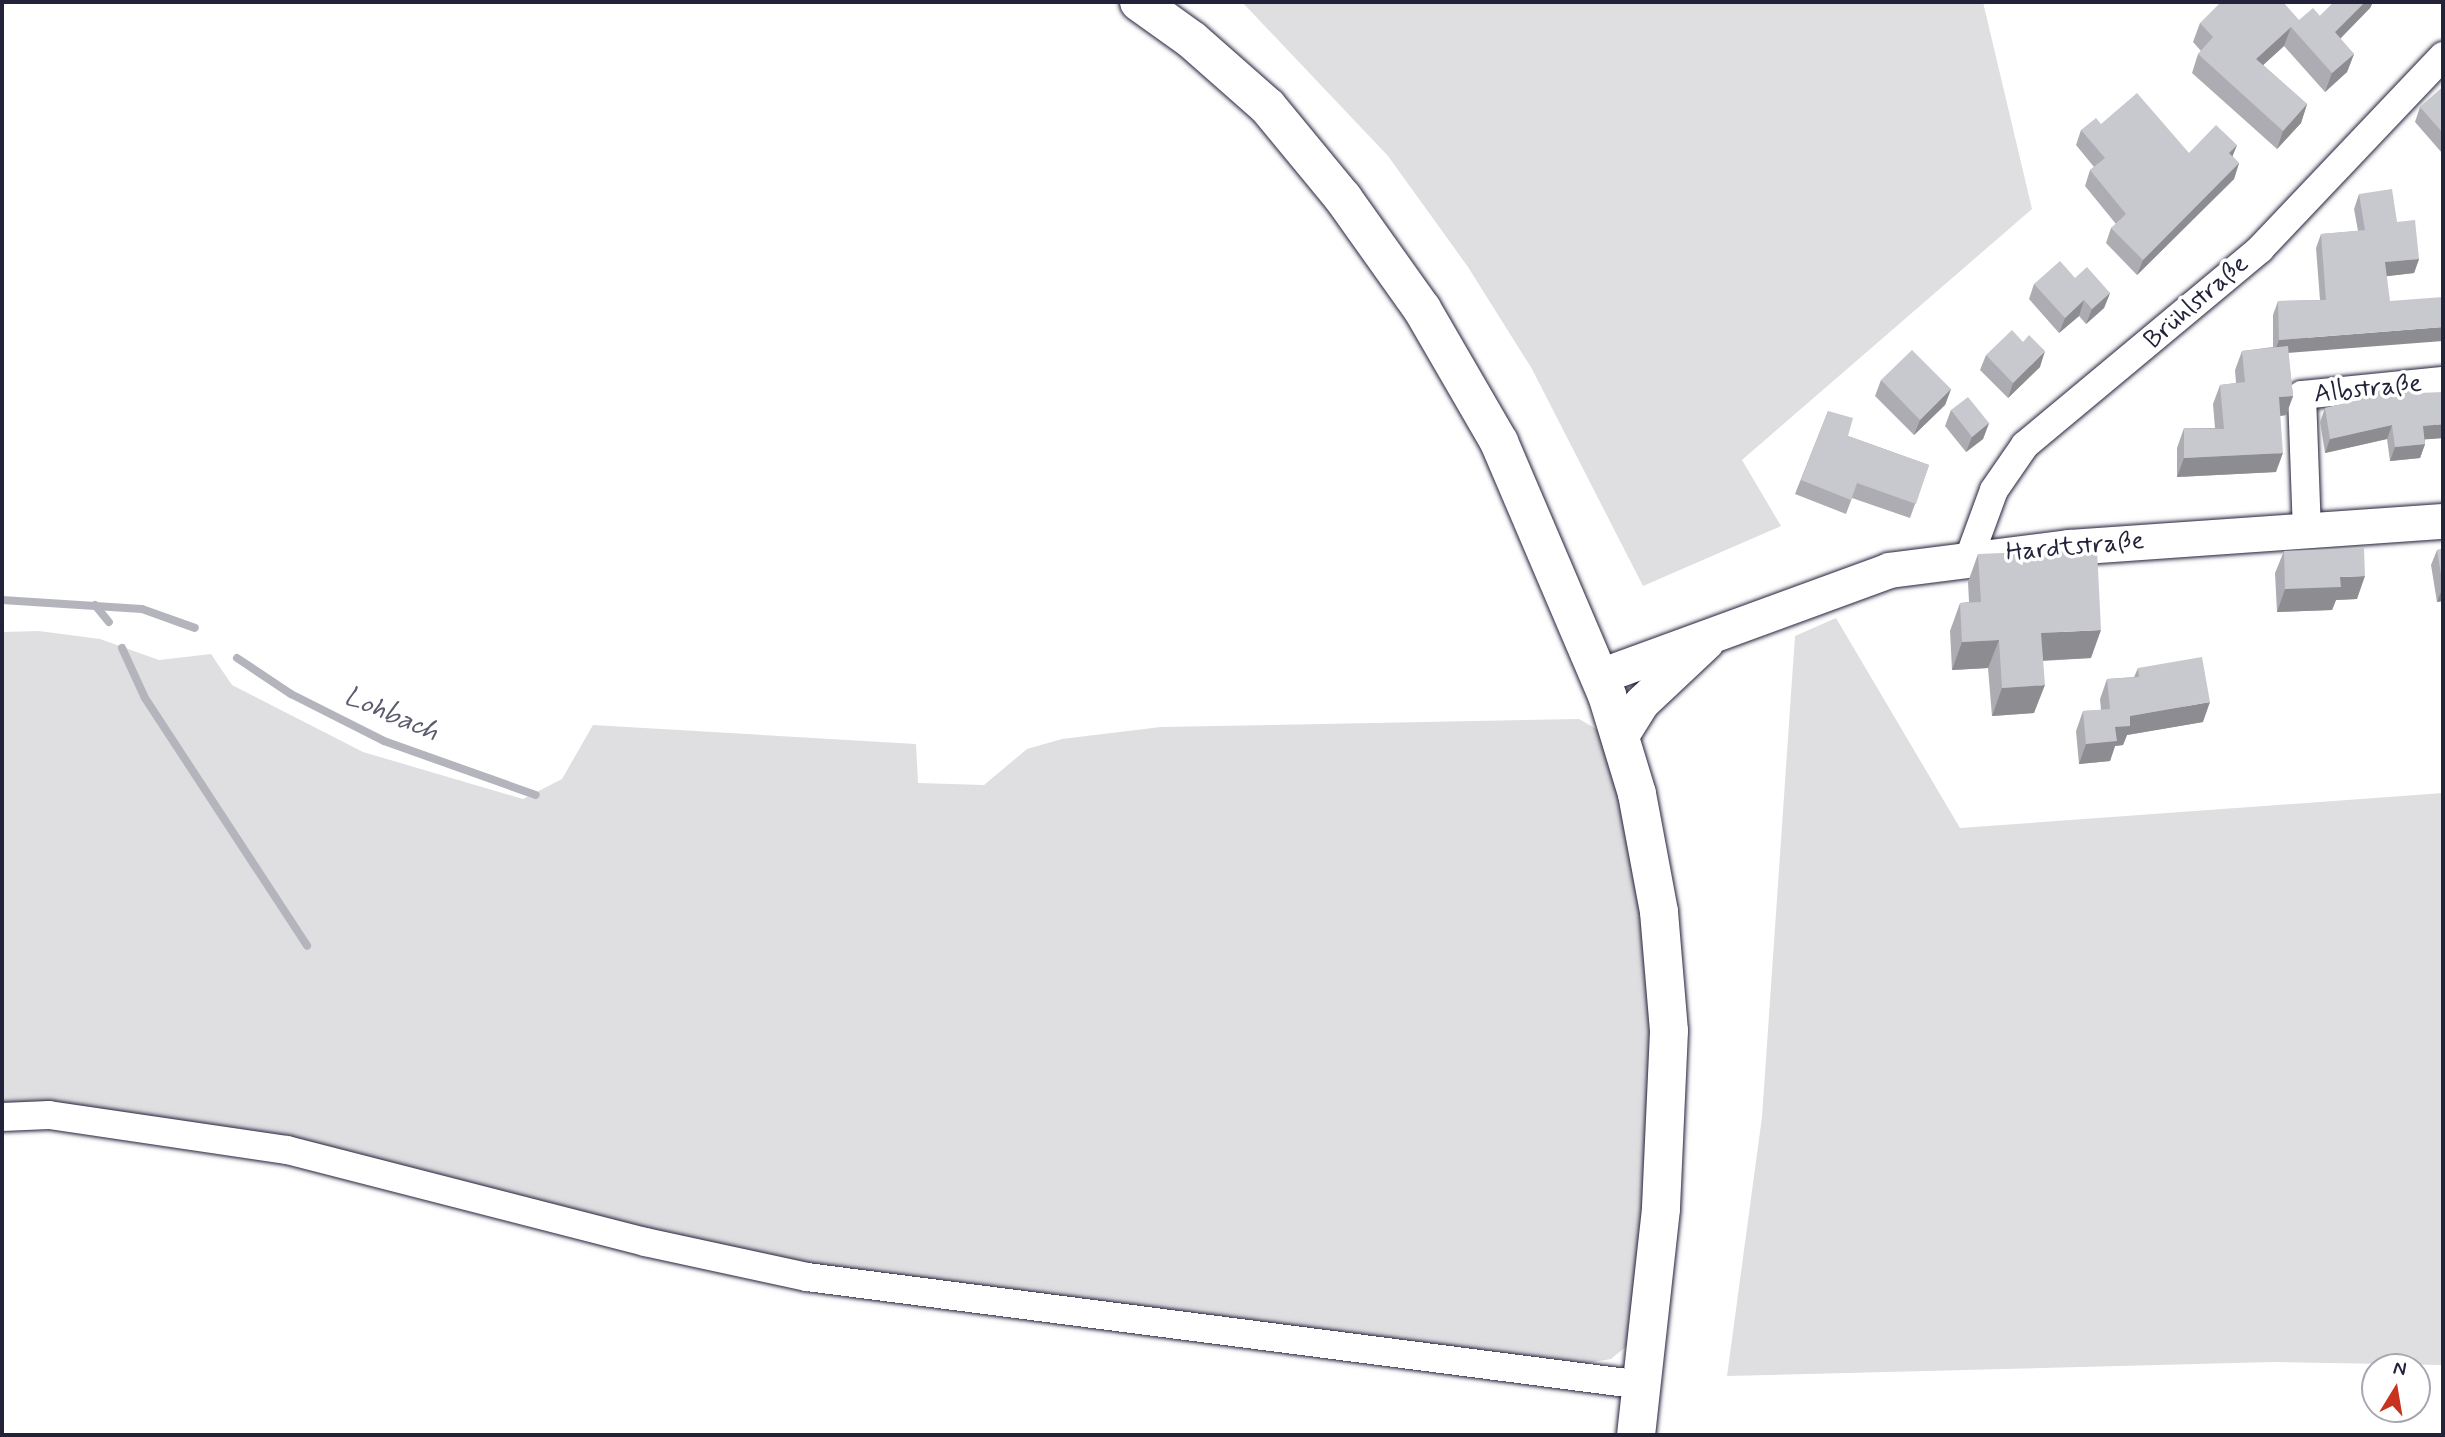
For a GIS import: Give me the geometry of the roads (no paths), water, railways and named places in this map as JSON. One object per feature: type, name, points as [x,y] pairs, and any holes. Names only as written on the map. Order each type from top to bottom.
[{"type":"main road","points":[[1139,2],[1192,40],[1268,107],[1343,198],[1422,309],[1499,442],[1600,676],[1637,794],[1659,912],[1669,1031],[1661,1209],[1636,1435]]},
{"type":"street","name":"Brühlstraße","points":[[1969,558],[1994,490],[2025,445],[2076,399],[2141,352],[2260,249],[2443,56]]},
{"type":"street","name":"Albstraße","points":[[2307,532],[2302,395],[2443,382]]},
{"type":"street","name":"Hardtstraße","points":[[1600,676],[1889,570],[1969,558],[2443,521]]},
{"type":"street","points":[[1620,737],[1641,703],[1714,634]]},
{"type":"street","points":[[2,1117],[49,1115],[287,1150],[645,1242],[807,1277],[1642,1385]]},
{"type":"waterway","name":"Lohbach","points":[[2,600],[142,609],[195,628]]},
{"type":"waterway","points":[[95,605],[109,622]]},
{"type":"waterway","points":[[122,648],[145,698],[307,946]]},
{"type":"waterway","name":"Lohbach","points":[[237,658],[291,694],[384,741],[536,795]]}]
